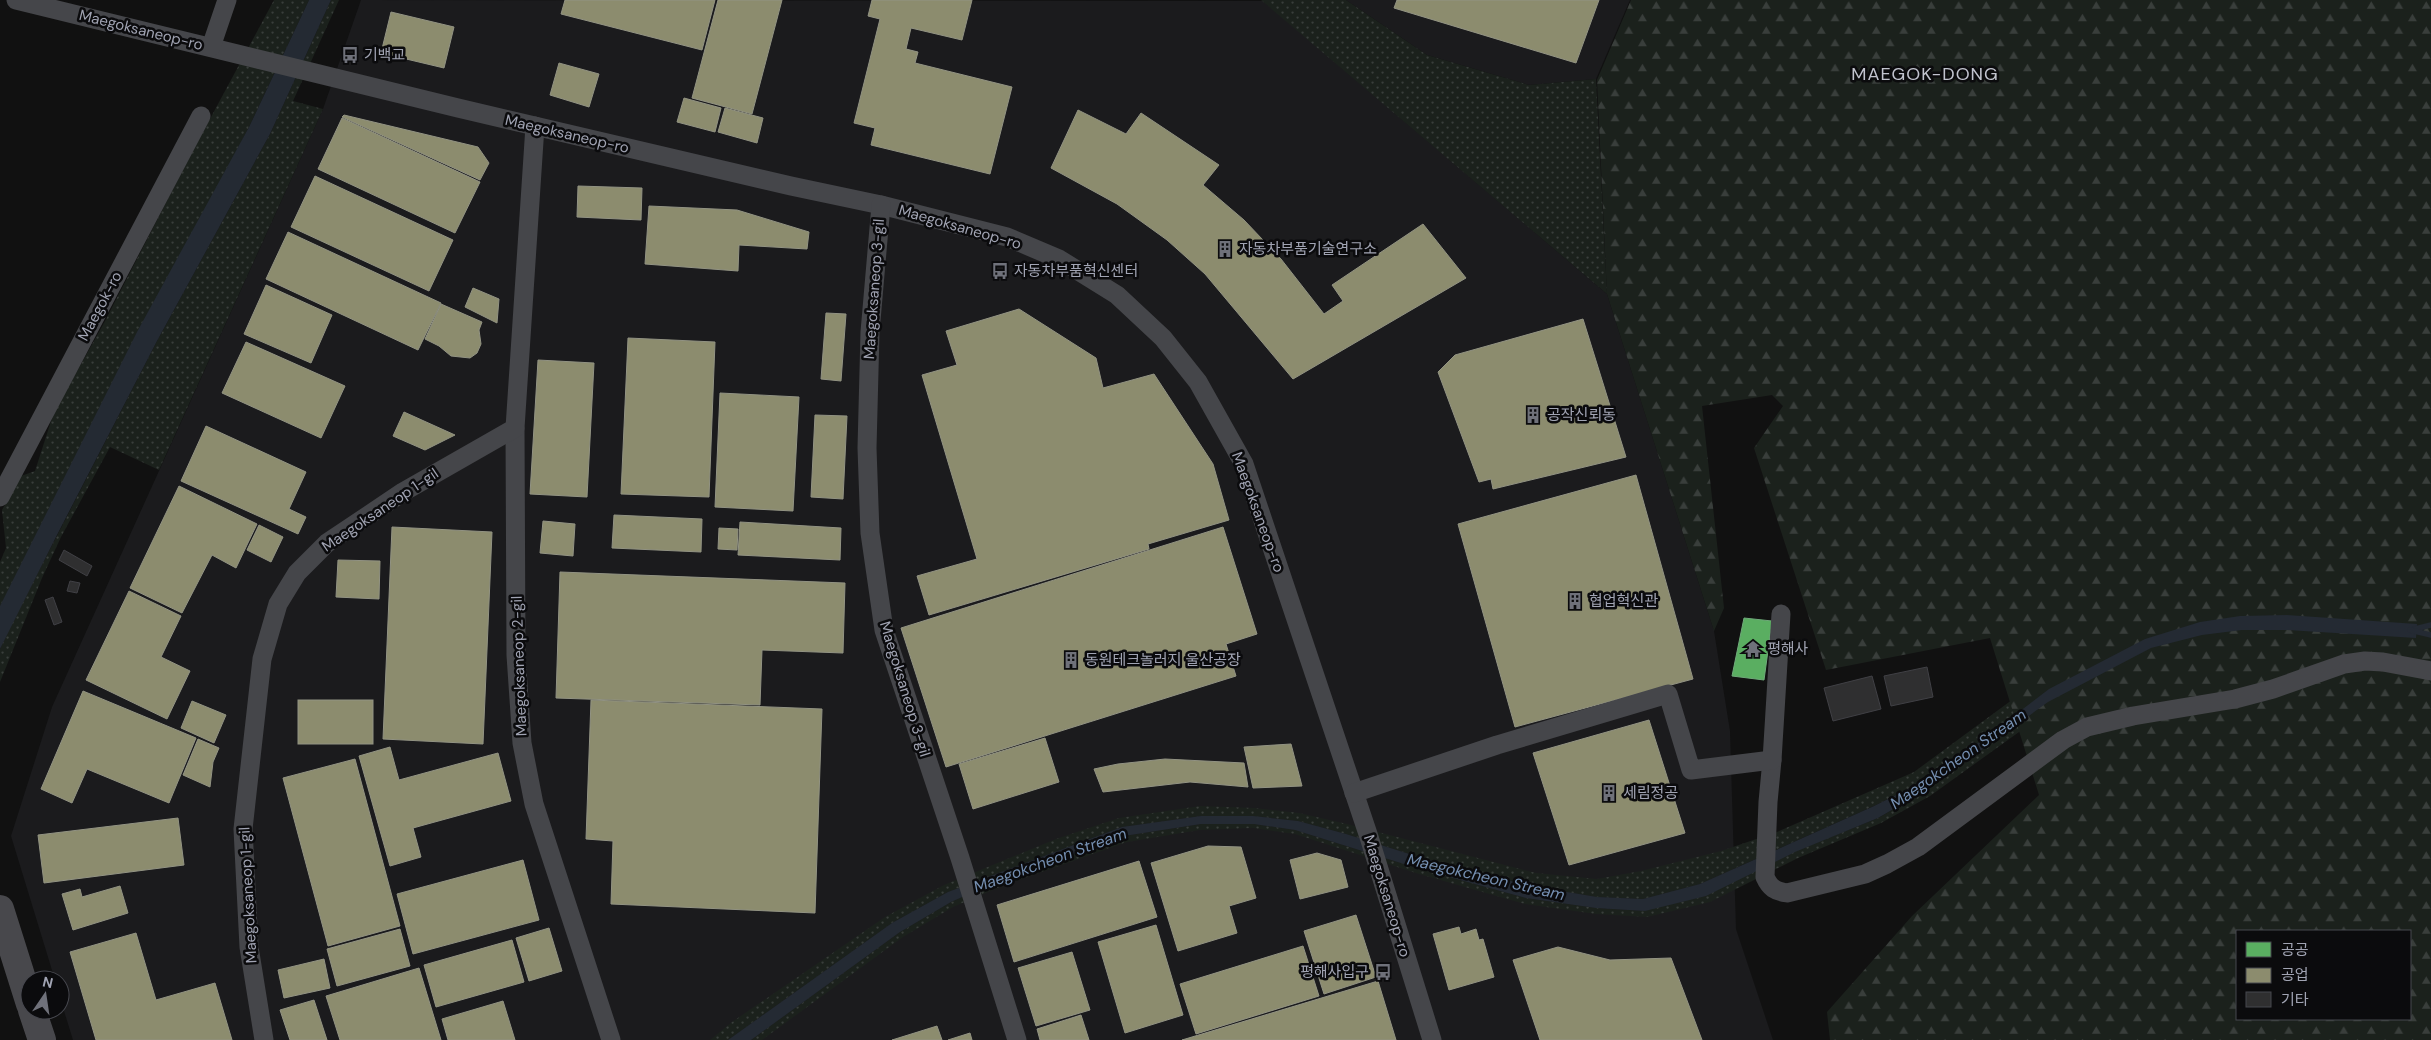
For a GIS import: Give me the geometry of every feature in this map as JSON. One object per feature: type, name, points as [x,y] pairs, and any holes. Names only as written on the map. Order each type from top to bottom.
[{"type":"highway","points":[[0,909],[20,972]]},
{"type":"highway","points":[[35,1020],[42,1040]]},
{"type":"street","name":"Maegoksaneop-ro","points":[[16,0],[534,126],[881,205],[1007,237],[1059,259],[1117,295],[1163,338],[1193,374],[1226,428],[1244,464],[1369,837],[1432,1040]]},
{"type":"street","points":[[211,47],[227,0]]},
{"type":"street","name":"Maegok-ro","points":[[0,497],[201,116]]},
{"type":"street","points":[[515,428],[534,126]]},
{"type":"street","name":"Maegoksaneop 3-gil","points":[[881,205],[870,332],[868,484],[874,563],[884,630],[960,858],[1017,1040]]},
{"type":"street","name":"Maegoksaneop 1-gil","points":[[264,1040],[249,947],[242,829],[262,659],[278,604],[297,573],[327,543],[403,492],[515,428]]},
{"type":"street","name":"Maegoksaneop 2-gil","points":[[515,428],[516,655],[522,743],[534,804],[611,1040]]},
{"type":"street","points":[[1781,614],[1766,831],[1765,876],[1769,884],[1776,891],[1787,893],[1865,874],[1918,847],[2063,740],[2087,727],[2133,716],[2235,699],[2273,689],[2344,664],[2365,661],[2383,662],[2431,671]]},
{"type":"street","points":[[1354,793],[1497,745],[1668,694],[1690,770],[1772,760]]},
{"type":"shaded area","points":[[361,0],[1263,1],[1607,294],[1714,631],[1730,731],[1736,929],[1773,1040],[73,1040],[67,1020],[70,1020],[70,970],[52,970],[11,836],[52,707],[323,109]]},
{"type":"shaded area","points":[[1346,0],[1630,0],[1596,79],[1529,85],[1427,55]]},
{"type":"green space","points":[[274,0],[309,0],[249,127],[0,607],[0,562],[6,548],[2,510],[21,476],[35,471],[53,415],[104,323],[190,156]]},
{"type":"green space","points":[[331,0],[339,0],[293,101],[323,109],[159,470],[110,447],[61,537],[42,578],[0,682],[0,649],[9,629],[157,341],[270,134]]},
{"type":"green space","points":[[1261,0],[1346,0],[1427,55],[1529,85],[1596,79],[1607,294]]},
{"type":"green space","points":[[1631,0],[2431,0],[2431,1040],[1830,1040],[1827,1012],[1912,916],[2039,795],[1990,638],[1826,670],[1754,448],[1783,406],[1772,395],[1702,406],[1724,608],[1714,631],[1607,294],[1597,80]]},
{"type":"green space","points":[[2200,622],[1969,750],[1920,783],[1874,806],[1700,884],[1643,899],[1597,897],[1531,886],[1422,858],[1298,821],[1253,816],[1201,816],[1122,827],[948,892],[892,923],[728,1040],[710,1040],[732,1022],[885,917],[944,885],[1056,839],[1119,818],[1200,806],[1254,808],[1299,813],[1536,873],[1597,879],[1641,871],[1721,851],[1777,832],[1914,772],[2043,677]]},
{"type":"green space","points":[[2048,702],[2044,714],[1930,796],[1881,823],[1798,858],[1710,902],[1647,917],[1596,914],[1525,904],[1419,874],[1295,834],[1253,828],[1200,830],[1127,842],[1002,886],[953,907],[903,937],[762,1040],[751,1040],[900,932],[951,902],[1000,880],[1124,836],[1201,824],[1254,824],[1295,830],[1420,869],[1526,898],[1596,908],[1645,911],[1878,818],[1925,791]]},
{"type":"water","points":[[309,0],[331,0],[270,134],[157,341],[0,649],[0,606],[137,332],[249,127]]},
{"type":"water","points":[[2287,615],[2417,624],[2416,638],[2287,630],[2242,630],[2202,635],[2151,648],[2048,702],[1925,791],[1878,818],[1795,852],[1706,896],[1645,911],[1596,908],[1526,898],[1420,869],[1295,830],[1254,824],[1201,824],[1124,836],[1000,880],[951,902],[900,932],[751,1040],[728,1040],[892,923],[948,892],[1122,827],[1201,816],[1253,816],[1298,821],[1422,858],[1531,886],[1597,897],[1643,899],[1700,884],[1874,806],[1920,783],[1969,750],[2049,689],[2145,639],[2200,622],[2240,616]]},
{"type":"building: 공공","name":"평해사","points":[[1744,618],[1772,621],[1764,680],[1732,676]]},
{"type":"building: 공업","points":[[565,0],[715,0],[702,50],[561,14]]},
{"type":"building: 공업","points":[[718,0],[782,0],[752,114],[692,98]]},
{"type":"building: 공업","points":[[872,0],[972,0],[962,40],[911,28],[906,49],[918,52],[915,63],[1012,87],[990,174],[871,145],[875,128],[854,123],[880,19],[868,16]]},
{"type":"building: 공업","points":[[1397,0],[1599,0],[1576,63],[1394,8]]},
{"type":"building: 공업","points":[[391,12],[454,27],[444,68],[381,53]]},
{"type":"building: 공업","points":[[559,63],[599,74],[589,107],[550,95]]},
{"type":"building: 공업","points":[[684,98],[721,108],[715,132],[677,122]]},
{"type":"building: 공업","points":[[725,108],[763,118],[757,143],[718,132]]},
{"type":"building: 공업","name":"자동차부품기술연구소","points":[[1078,110],[1126,134],[1141,113],[1219,165],[1203,185],[1244,220],[1281,259],[1324,314],[1343,301],[1332,285],[1423,224],[1466,278],[1293,379],[1205,274],[1167,240],[1117,204],[1051,168]]},
{"type":"building: 공업","points":[[344,115],[478,147],[489,163],[480,180],[342,117]]},
{"type":"building: 공업","points":[[342,118],[480,182],[455,233],[318,169]]},
{"type":"building: 공업","points":[[315,176],[453,240],[429,291],[291,227]]},
{"type":"building: 공업","points":[[578,186],[642,188],[641,220],[577,217]]},
{"type":"building: 공업","points":[[649,206],[737,210],[809,232],[807,249],[739,245],[738,271],[645,264]]},
{"type":"building: 공업","points":[[288,232],[441,303],[418,350],[266,279]]},
{"type":"building: 공업","points":[[266,285],[332,315],[311,363],[244,334]]},
{"type":"building: 공업","points":[[473,288],[499,299],[497,323],[465,307]]},
{"type":"building: 공업","points":[[441,304],[482,322],[479,330],[481,344],[477,353],[470,358],[451,356],[439,346],[425,339]]},
{"type":"building: 공업","points":[[1019,309],[1096,358],[1103,388],[1154,374],[1213,464],[1229,520],[1148,544],[1149,549],[929,615],[917,576],[977,559],[922,375],[957,365],[946,331]]},
{"type":"building: 공업","points":[[826,313],[846,314],[841,381],[821,379]]},
{"type":"building: 공업","name":"공작신뢰동","points":[[1583,319],[1626,457],[1493,489],[1491,479],[1479,482],[1438,372],[1455,355]]},
{"type":"building: 공업","points":[[628,338],[715,342],[709,497],[621,494]]},
{"type":"building: 공업","points":[[246,342],[345,386],[321,438],[222,393]]},
{"type":"building: 공업","points":[[538,360],[594,363],[587,497],[530,494]]},
{"type":"building: 공업","points":[[720,393],[799,397],[793,511],[715,507]]},
{"type":"building: 공업","points":[[404,412],[455,435],[425,450],[393,436]]},
{"type":"building: 공업","points":[[815,415],[847,416],[843,499],[811,497]]},
{"type":"building: 공업","points":[[206,426],[306,472],[289,509],[306,517],[298,534],[181,481]]},
{"type":"building: 공업","name":"협업혁신관","points":[[1636,475],[1693,679],[1515,727],[1458,524]]},
{"type":"building: 공업","points":[[179,486],[257,524],[236,568],[212,555],[182,613],[130,588]]},
{"type":"building: 공업","points":[[614,515],[702,519],[701,552],[612,548]]},
{"type":"building: 공업","points":[[543,521],[575,524],[573,556],[540,553]]},
{"type":"building: 공업","points":[[740,522],[841,528],[840,560],[738,555]]},
{"type":"building: 공업","points":[[259,525],[283,537],[271,562],[247,550]]},
{"type":"building: 공업","points":[[392,527],[492,532],[483,744],[383,739]]},
{"type":"building: 공업","name":"동원테크놀러지 울산공장","points":[[1223,527],[1257,634],[1226,644],[1236,676],[946,767],[901,628]]},
{"type":"building: 공업","points":[[719,528],[738,529],[737,550],[718,549]]},
{"type":"building: 공업","points":[[338,560],[380,561],[379,599],[336,597]]},
{"type":"building: 공업","points":[[560,572],[845,583],[843,653],[762,650],[760,705],[556,698]]},
{"type":"building: 공업","points":[[129,591],[181,616],[161,657],[190,671],[167,719],[86,680]]},
{"type":"building: 공업","points":[[83,691],[196,738],[169,803],[87,769],[72,803],[41,789]]},
{"type":"building: 공업","points":[[298,700],[373,700],[373,744],[298,744]]},
{"type":"building: 공업","points":[[591,700],[822,709],[815,913],[611,904],[613,841],[586,839]]},
{"type":"building: 공업","points":[[192,701],[226,715],[214,743],[181,728]]},
{"type":"building: 공업","name":"세림정공","points":[[1649,720],[1685,833],[1569,865],[1533,753]]},
{"type":"building: 공업","points":[[1045,738],[1059,782],[973,809],[959,764]]},
{"type":"building: 공업","points":[[198,739],[219,748],[213,762],[210,787],[183,775]]},
{"type":"building: 공업","points":[[1291,744],[1302,786],[1253,788],[1244,747]]},
{"type":"building: 공업","points":[[390,747],[399,780],[498,753],[511,801],[413,828],[421,857],[390,866],[359,756]]},
{"type":"building: 공업","points":[[355,759],[400,926],[328,946],[283,778]]},
{"type":"building: 공업","points":[[1165,759],[1244,763],[1248,787],[1190,782],[1103,792],[1094,769],[1118,764]]},
{"type":"building: 공업","points":[[178,818],[184,865],[44,883],[38,835]]},
{"type":"building: 공업","points":[[1208,846],[1241,847],[1256,898],[1229,906],[1237,933],[1178,951],[1151,863]]},
{"type":"building: 공업","points":[[1317,853],[1341,860],[1348,887],[1300,899],[1290,860]]},
{"type":"building: 공업","points":[[523,860],[539,920],[413,954],[397,894]]},
{"type":"building: 공업","points":[[1139,861],[1157,917],[1014,962],[997,905]]},
{"type":"building: 공업","points":[[120,886],[128,913],[73,930],[62,894],[80,889],[82,897]]},
{"type":"building: 공업","points":[[1356,915],[1376,977],[1324,994],[1304,931]]},
{"type":"building: 공업","points":[[1156,925],[1183,1015],[1125,1033],[1098,942]]},
{"type":"building: 공업","points":[[1459,927],[1461,934],[1476,929],[1479,940],[1483,939],[1494,977],[1449,990],[1433,934]]},
{"type":"building: 공업","points":[[549,928],[562,971],[529,981],[516,938]]},
{"type":"building: 공업","points":[[400,929],[410,966],[337,986],[327,949]]},
{"type":"building: 공업","points":[[136,933],[156,1000],[215,983],[232,1040],[96,1040],[70,952]]},
{"type":"building: 공업","points":[[512,940],[524,982],[436,1007],[424,965]]},
{"type":"building: 공업","points":[[1303,946],[1319,996],[1196,1034],[1180,984]]},
{"type":"building: 공업","points":[[1558,947],[1610,960],[1671,958],[1702,1040],[1540,1040],[1513,960]]},
{"type":"building: 공업","points":[[1072,952],[1090,1010],[1036,1026],[1018,968]]},
{"type":"building: 공업","points":[[324,959],[330,988],[284,998],[278,970]]},
{"type":"building: 공업","points":[[419,968],[441,1040],[340,1040],[326,996]]},
{"type":"building: 공업","points":[[1378,981],[1396,1040],[1182,1040]]},
{"type":"building: 공업","points":[[314,1000],[327,1040],[290,1040],[280,1010]]},
{"type":"building: 공업","points":[[503,1001],[515,1040],[448,1040],[442,1019]]},
{"type":"building: 공업","points":[[1081,1015],[1089,1040],[1040,1040],[1037,1029]]},
{"type":"building: 공업","points":[[937,1026],[942,1040],[892,1040]]},
{"type":"building: 공업","points":[[970,1033],[972,1040],[948,1040]]},
{"type":"building: 기타","points":[[64,550],[92,566],[87,576],[59,560]]},
{"type":"building: 기타","points":[[70,581],[80,583],[77,593],[67,591]]},
{"type":"building: 기타","points":[[53,597],[62,622],[54,625],[45,600]]},
{"type":"building: 기타","points":[[1927,667],[1933,697],[1891,706],[1884,676]]},
{"type":"building: 기타","points":[[1872,676],[1881,709],[1833,721],[1824,688]]},
{"type":"waterway","points":[[2415,629],[2431,625]]},
{"type":"waterway","name":"Maegokcheon Stream","points":[[2410,630],[2431,635]]},
{"type":"place","name":"기백교","points":[[350,55]]},
{"type":"place","name":"자동차부품기술연구소","points":[[1225,249]]},
{"type":"place","name":"자동차부품혁신센터","points":[[1000,271]]},
{"type":"place","name":"공작신뢰동","points":[[1533,415]]},
{"type":"place","name":"협업혁신관","points":[[1575,601]]},
{"type":"place","name":"평해사","points":[[1753,649]]},
{"type":"place","name":"동원테크놀러지 울산공장","points":[[1071,660]]},
{"type":"place","name":"세림정공","points":[[1609,793]]},
{"type":"place","name":"평해사입구","points":[[1383,972]]},
{"type":"district","name":"MAEGOK-DONG","points":[[1925,74]]}]
